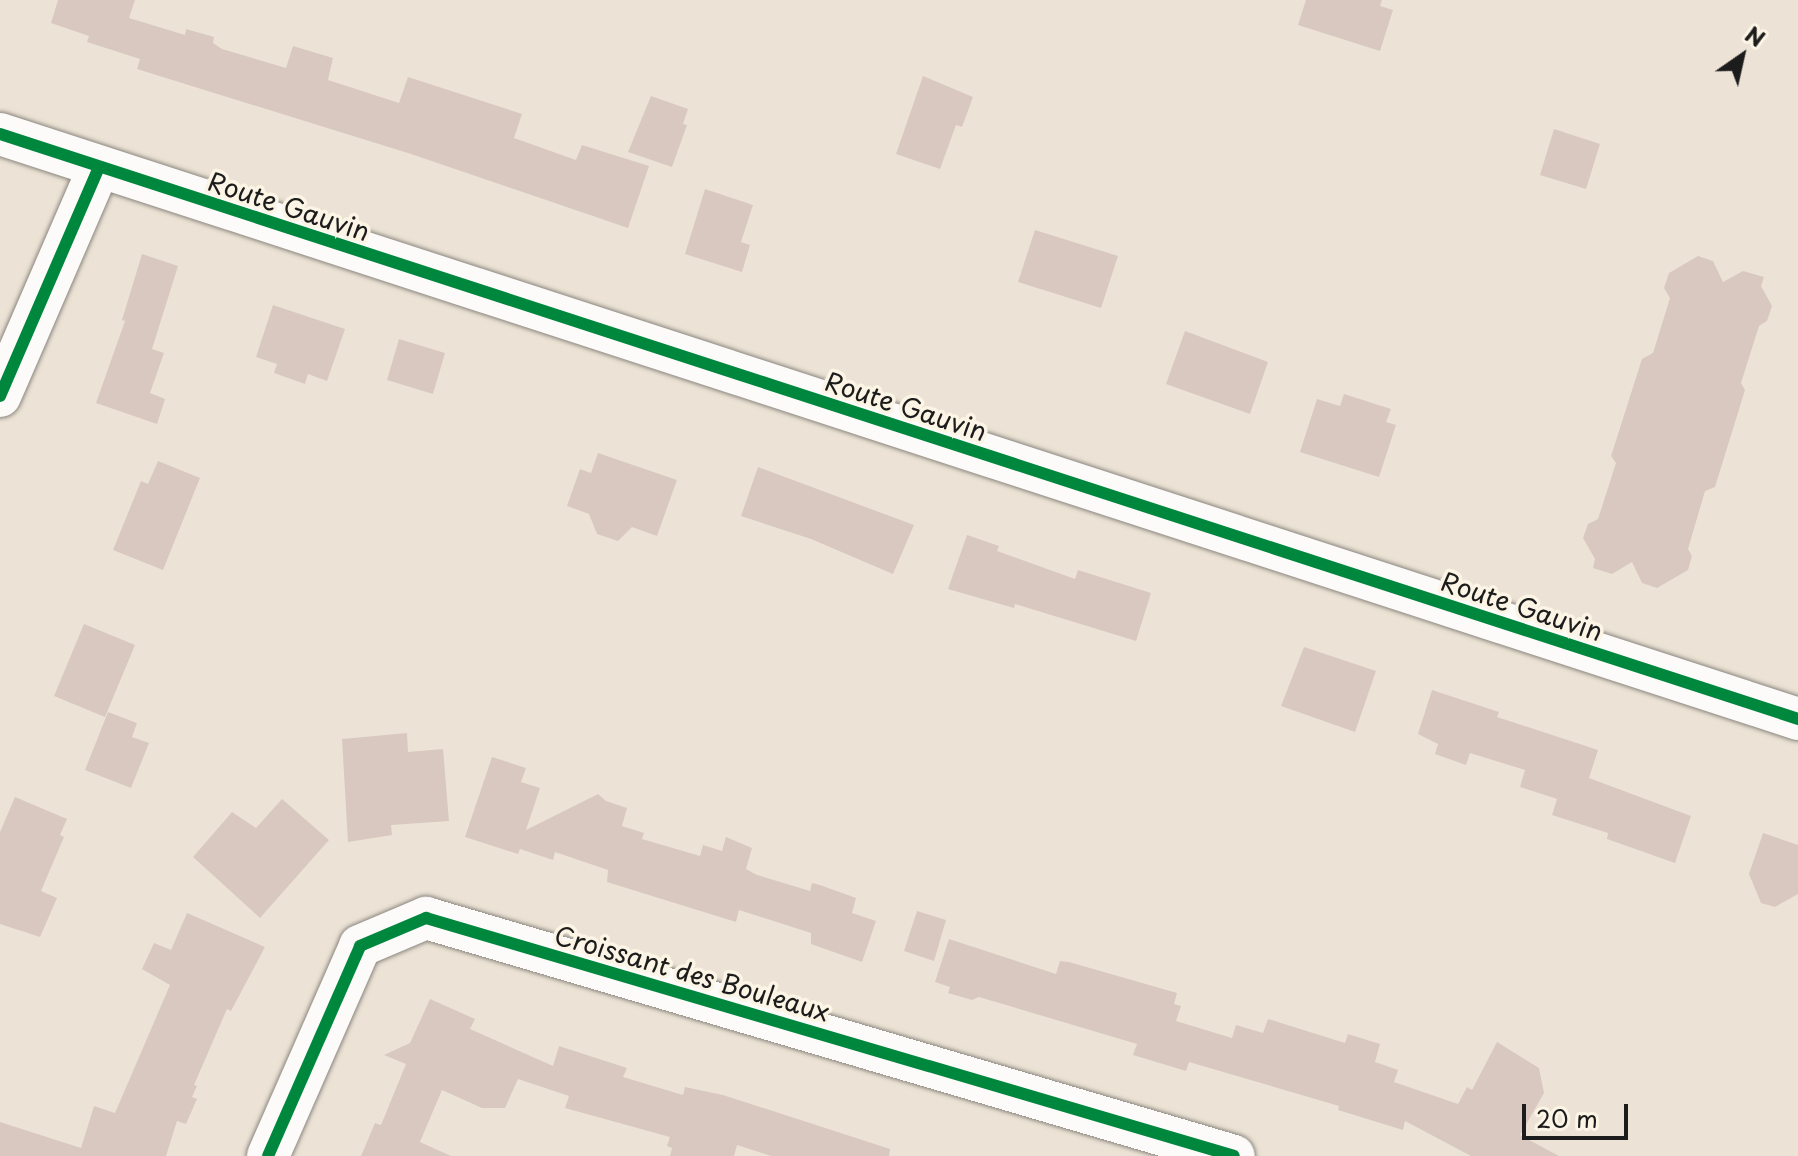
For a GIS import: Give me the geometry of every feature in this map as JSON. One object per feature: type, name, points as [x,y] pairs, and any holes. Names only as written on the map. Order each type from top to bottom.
[{"type":"street","name":"Route Gauvin","points":[[0,134],[1798,719]]},
{"type":"street","points":[[0,396],[99,167]]},
{"type":"street","name":"Croissant des Bouleaux","points":[[268,1156],[360,946],[426,918],[1234,1156]]},
{"type":"building","points":[[58,0],[135,0],[129,18],[185,35],[186,29],[214,37],[213,43],[222,49],[286,68],[293,46],[333,58],[328,80],[399,103],[408,77],[522,114],[514,138],[576,160],[582,145],[649,166],[628,228],[411,154],[137,69],[140,59],[87,42],[89,36],[51,23]]},
{"type":"building","points":[[1306,0],[1382,0],[1380,6],[1393,10],[1380,51],[1298,25]]},
{"type":"building","points":[[923,76],[973,97],[962,127],[956,125],[940,169],[896,154]]},
{"type":"building","points":[[651,96],[688,109],[683,124],[687,125],[672,167],[628,152]]},
{"type":"building","points":[[1554,129],[1600,144],[1586,189],[1540,175]]},
{"type":"building","points":[[705,189],[753,205],[741,242],[750,245],[742,272],[685,254]]},
{"type":"building","points":[[1035,230],[1118,256],[1101,308],[1018,282]]},
{"type":"building","points":[[142,254],[178,266],[152,349],[164,353],[150,393],[165,399],[157,424],[96,403],[125,321],[122,320]]},
{"type":"building","points":[[1698,256],[1713,261],[1723,282],[1743,271],[1764,277],[1761,286],[1772,306],[1767,321],[1759,326],[1741,383],[1745,390],[1715,487],[1705,491],[1688,549],[1692,556],[1688,570],[1657,588],[1642,583],[1632,562],[1612,574],[1593,568],[1595,559],[1583,538],[1588,524],[1598,519],[1616,463],[1611,456],[1642,359],[1653,353],[1670,298],[1664,288],[1669,273]]},
{"type":"building","points":[[273,305],[345,329],[327,381],[308,374],[305,384],[274,373],[277,364],[256,357]]},
{"type":"building","points":[[1185,331],[1268,362],[1250,414],[1166,384]]},
{"type":"building","points":[[399,339],[445,353],[433,394],[387,380]]},
{"type":"building","points":[[1344,394],[1391,409],[1386,422],[1396,425],[1379,477],[1300,452],[1317,399],[1340,406]]},
{"type":"building","points":[[598,453],[677,480],[657,536],[632,527],[618,541],[597,534],[589,514],[567,506],[580,469],[591,473]]},
{"type":"building","points":[[158,461],[200,478],[163,570],[113,550],[141,481],[148,484]]},
{"type":"building","points":[[758,467],[914,525],[893,574],[811,539],[741,516]]},
{"type":"building","points":[[967,535],[999,546],[997,551],[1075,579],[1078,570],[1151,593],[1136,641],[1015,604],[1014,608],[948,589]]},
{"type":"building","points":[[84,624],[135,645],[105,717],[54,696]]},
{"type":"building","points":[[1304,647],[1376,671],[1355,732],[1281,706]]},
{"type":"building","points":[[1432,690],[1499,712],[1497,717],[1598,750],[1589,778],[1691,816],[1675,863],[1607,839],[1608,833],[1552,815],[1557,799],[1520,787],[1525,770],[1470,753],[1466,765],[1435,754],[1438,744],[1418,734]]},
{"type":"building","points":[[108,712],[137,723],[132,737],[149,743],[131,788],[85,770]]},
{"type":"building","points":[[407,733],[408,752],[443,749],[449,821],[391,825],[392,835],[348,842],[342,739]]},
{"type":"building","points":[[492,757],[526,768],[521,782],[540,788],[526,830],[598,794],[606,801],[627,808],[622,826],[644,833],[642,839],[700,856],[703,845],[722,851],[726,837],[752,848],[746,869],[757,875],[810,891],[812,883],[856,898],[852,913],[876,921],[862,962],[811,944],[811,933],[739,910],[736,922],[607,882],[608,870],[555,852],[553,860],[520,849],[518,854],[465,837]]},
{"type":"building","points":[[15,797],[67,819],[60,835],[64,837],[41,891],[57,898],[40,937],[0,924],[0,832]]},
{"type":"building","points":[[282,799],[329,840],[260,918],[193,857],[232,812],[256,828]]},
{"type":"building","points":[[1763,833],[1798,845],[1798,894],[1775,907],[1761,903],[1749,874]]},
{"type":"building","points":[[917,911],[946,920],[934,961],[904,951]]},
{"type":"building","points":[[187,913],[265,947],[231,1011],[227,1009],[194,1085],[197,1086],[192,1097],[197,1099],[186,1124],[177,1121],[166,1156],[0,1156],[0,1122],[81,1148],[94,1106],[115,1113],[170,985],[142,969],[154,943],[171,950]]},
{"type":"building","points":[[949,939],[1056,974],[1060,961],[1069,962],[1177,993],[1174,1004],[1181,1006],[1176,1021],[1232,1038],[1236,1025],[1263,1033],[1268,1019],[1345,1043],[1348,1034],[1380,1044],[1375,1062],[1398,1070],[1394,1082],[1458,1104],[1467,1087],[1472,1090],[1497,1042],[1539,1068],[1544,1093],[1520,1135],[1559,1156],[1471,1156],[1405,1121],[1403,1130],[1338,1110],[1339,1106],[1189,1062],[1186,1071],[1133,1055],[1137,1044],[979,997],[972,1000],[948,993],[950,987],[935,982]]},
{"type":"building","points":[[430,999],[475,1019],[470,1029],[553,1066],[559,1046],[627,1068],[623,1077],[683,1095],[685,1087],[723,1095],[890,1149],[889,1156],[771,1156],[737,1145],[734,1156],[670,1156],[672,1148],[667,1146],[670,1137],[565,1108],[569,1096],[518,1079],[505,1108],[482,1108],[442,1090],[420,1142],[451,1156],[361,1156],[375,1123],[381,1125],[406,1064],[384,1055],[410,1043]]},
{"type":"cycle path","points":[[0,134],[1798,719]]},
{"type":"cycle path","points":[[0,396],[99,167]]},
{"type":"cycle path","points":[[268,1156],[360,946],[426,918],[1234,1156]]}]
